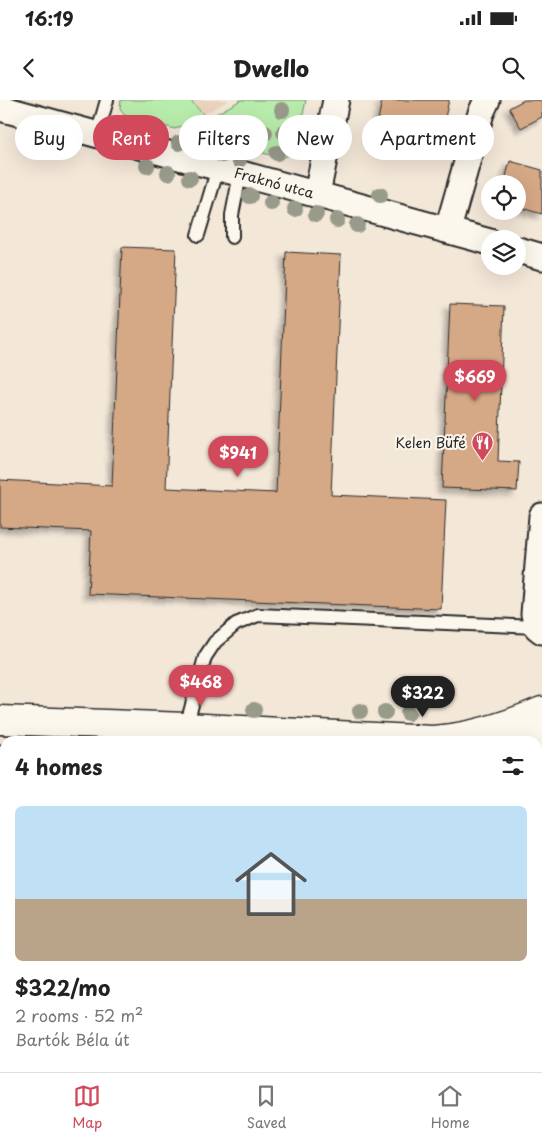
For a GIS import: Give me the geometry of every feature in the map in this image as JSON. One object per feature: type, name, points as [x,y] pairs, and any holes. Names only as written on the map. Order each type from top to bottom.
[{"type":"street","points":[[318,194],[336,100]]},
{"type":"street","points":[[448,229],[481,113],[487,100]]},
{"type":"street","name":"Fraknó utca","points":[[1,109],[93,134]]},
{"type":"street","name":"Fraknó utca","points":[[169,155],[481,239]]},
{"type":"street","points":[[526,252],[542,257]]},
{"type":"street","points":[[540,629],[534,614],[542,516]]},
{"type":"street","points":[[457,736],[520,720],[542,710]]},
{"type":"street","points":[[0,720],[186,727],[347,736]]},
{"type":"street","points":[[520,736],[542,733]]},
{"type":"lane","points":[[103,115],[107,100]]},
{"type":"lane","points":[[198,235],[229,171]]},
{"type":"lane","points":[[229,171],[232,237]]},
{"type":"lane","points":[[186,727],[205,657],[216,642],[236,624],[258,615],[540,629]]},
{"type":"shaded area","points":[[190,100],[229,100],[204,114]]},
{"type":"green space","points":[[121,100],[190,100],[204,115],[179,115],[179,127],[175,129],[169,127],[169,115],[124,115],[120,108]]},
{"type":"green space","points":[[241,100],[306,100],[303,115],[278,115],[278,157],[268,154],[268,115],[214,115]]},
{"type":"building","points":[[382,100],[449,100],[446,115],[379,115]]},
{"type":"building","points":[[524,100],[542,100],[542,117],[521,128],[509,108]]},
{"type":"building","points":[[510,161],[542,170],[542,214],[526,209],[526,175],[506,175]]},
{"type":"building","points":[[122,247],[176,249],[166,488],[276,493],[286,252],[341,255],[331,495],[446,500],[441,609],[88,594],[91,531],[0,527],[0,480],[112,486]]},
{"type":"building","points":[[450,304],[504,306],[498,461],[519,462],[517,491],[442,488]]},
{"type":"tram line","points":[[0,735],[28,736]]},
{"type":"place","name":"Kelen Büfé","points":[[482,462]]}]
